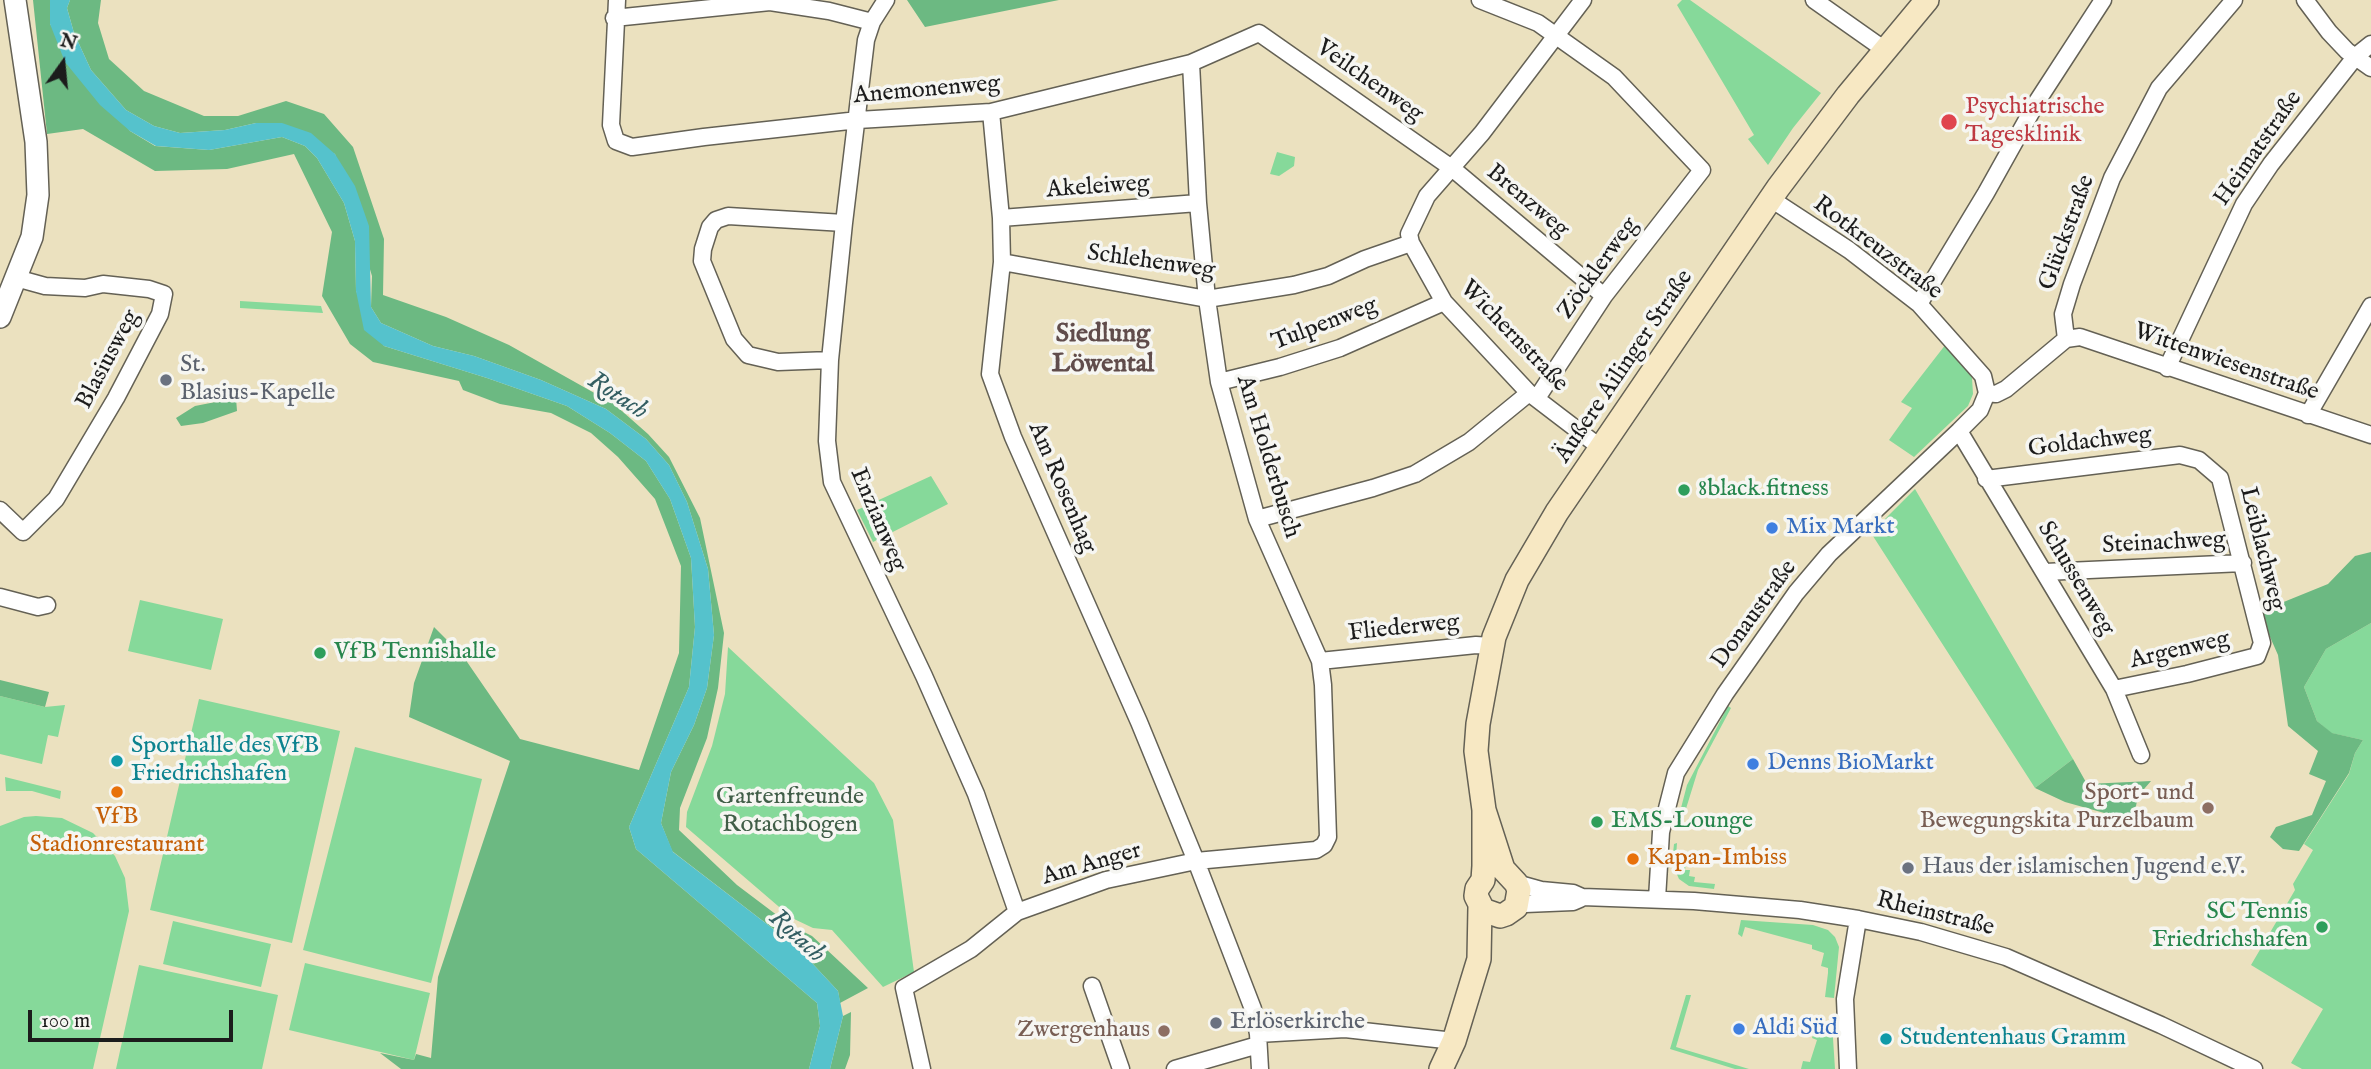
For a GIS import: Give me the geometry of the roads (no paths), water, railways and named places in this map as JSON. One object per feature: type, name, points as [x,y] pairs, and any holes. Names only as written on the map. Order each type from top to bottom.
[{"type":"main road","name":"Äußere Ailinger Straße","points":[[1484,810],[1476,751],[1478,724],[1492,646],[1517,580],[1557,512],[1772,199],[1848,94],[1927,0]]},
{"type":"main road","points":[[1479,959],[1520,896],[1512,879],[1503,869],[1484,810]]},
{"type":"main road","points":[[1441,1069],[1454,1041],[1479,959],[1480,907],[1476,896],[1483,880],[1484,810]]},
{"type":"main road","points":[[1483,880],[1495,873],[1512,879]]},
{"type":"main road","points":[[1480,907],[1493,916],[1511,911]]},
{"type":"street","points":[[2,308],[32,236],[38,195],[36,142],[15,0]]},
{"type":"street","points":[[617,0],[614,18],[770,2],[829,10],[872,22]]},
{"type":"street","name":"Enzianweg","points":[[886,0],[872,22],[866,40],[844,223],[830,360],[827,441],[832,482],[924,676],[976,794],[1017,912]]},
{"type":"street","points":[[1480,0],[1516,12],[1556,35]]},
{"type":"street","points":[[1411,243],[1410,229],[1427,196],[1440,178],[1452,169],[1583,0]]},
{"type":"street","points":[[1814,0],[1885,50]]},
{"type":"street","points":[[1919,303],[1986,193],[2038,100],[2104,0]]},
{"type":"street","name":"Glückstraße","points":[[2066,339],[2063,314],[2112,178],[2159,88],[2234,0]]},
{"type":"street","points":[[2305,0],[2347,51],[2371,68]]},
{"type":"street","name":"Anemonenweg","points":[[614,18],[611,125],[617,141],[632,147],[858,120],[991,112],[1191,63],[1259,33]]},
{"type":"street","name":"Veilchenweg","points":[[1259,33],[1452,169]]},
{"type":"street","name":"Zöcklerweg","points":[[1257,519],[1415,474],[1469,442],[1533,395],[1604,296],[1702,170],[1614,77],[1556,35]]},
{"type":"street","name":"Heimatstraße","points":[[2167,369],[2244,204],[2271,164],[2356,56],[2371,44]]},
{"type":"street","name":"Am Holderbusch","points":[[1191,63],[1198,203],[1207,299],[1219,382],[1257,519],[1320,661],[1328,837],[1324,845],[1317,850]]},
{"type":"street","name":"Am Rosenhag","points":[[991,112],[1001,218],[1002,262],[990,374],[1013,437],[1139,722],[1196,862],[1253,1009],[1260,1069]]},
{"type":"street","name":"Brenzweg","points":[[1452,169],[1604,296]]},
{"type":"street","name":"Rotkreuzstraße","points":[[1772,199],[1849,250],[1919,303],[1983,376],[1987,393]]},
{"type":"street","name":"Akeleiweg","points":[[1001,218],[1198,203]]},
{"type":"street","points":[[830,360],[778,362],[748,355],[734,339],[702,261],[703,249],[710,227],[716,220],[729,216],[844,223]]},
{"type":"street","name":"Schlehenweg","points":[[1002,262],[1207,299],[1294,285],[1328,276],[1365,258],[1411,243]]},
{"type":"street","name":"Wichernstraße","points":[[1411,243],[1444,302],[1533,395],[1601,448]]},
{"type":"street","name":"Blasiusweg","points":[[0,510],[23,532],[56,499],[116,398],[160,314],[164,294],[149,289],[103,284],[85,288],[45,286],[16,278]]},
{"type":"street","name":"Tulpenweg","points":[[1219,382],[1340,348],[1444,302]]},
{"type":"street","points":[[2308,415],[2371,306]]},
{"type":"street","name":"Wittenwiesenstraße","points":[[2066,339],[2080,337],[2167,369],[2371,435]]},
{"type":"street","points":[[1987,393],[1996,394],[2006,389],[2066,339]]},
{"type":"street","name":"Donaustraße","points":[[1657,899],[1661,832],[1676,774],[1725,694],[1796,593],[1829,554],[1980,410],[1987,393]]},
{"type":"street","name":"Schussenweg","points":[[1959,431],[2114,689],[2141,755]]},
{"type":"street","name":"Goldachweg","points":[[1986,479],[2180,455],[2199,460]]},
{"type":"street","name":"Leiblachweg","points":[[2199,460],[2220,478],[2262,643],[2257,656]]},
{"type":"street","name":"Steinachweg","points":[[2045,572],[2243,563]]},
{"type":"street","points":[[0,597],[38,607],[47,605]]},
{"type":"street","name":"Fliederweg","points":[[1320,661],[1476,645],[1492,646]]},
{"type":"street","name":"Argenweg","points":[[2114,689],[2257,656]]},
{"type":"street","name":"Am Anger","points":[[922,1069],[904,988],[971,949],[1017,912],[1106,880],[1196,862],[1317,850]]},
{"type":"street","name":"Rheinstraße","points":[[1512,879],[1526,887],[1573,893],[1582,897],[1657,899],[1800,910],[1932,935],[2006,957],[2161,1024],[2254,1069]]},
{"type":"street","name":"Rheinstraße","points":[[1511,911],[1525,904],[1573,902],[1582,897]]},
{"type":"street","points":[[1848,1069],[1845,999],[1858,919]]},
{"type":"street","points":[[1092,986],[1121,1069]]},
{"type":"street","points":[[1175,1069],[1258,1040],[1345,1029],[1454,1041]]},
{"type":"water","points":[[50,0],[70,0],[67,8],[74,33],[91,70],[126,110],[154,126],[180,133],[225,130],[256,123],[282,123],[311,133],[335,154],[355,186],[369,226],[371,307],[381,323],[433,346],[474,356],[541,380],[606,409],[646,439],[669,465],[687,502],[708,569],[714,635],[707,688],[694,725],[671,772],[661,823],[673,852],[798,948],[838,991],[843,1016],[830,1069],[809,1069],[820,1026],[817,1003],[636,849],[629,827],[689,687],[695,627],[691,558],[670,499],[646,461],[610,433],[567,406],[384,346],[364,330],[356,291],[355,241],[344,203],[317,158],[305,146],[282,137],[209,150],[156,146],[130,131],[100,105],[65,62],[50,24]]},
{"type":"place","name":"Psychiatrische Tagesklinik","points":[[1949,122]]},
{"type":"place","name":"St. Blasius-Kapelle","points":[[166,380]]},
{"type":"place","name":"8black.fitness","points":[[1684,490]]},
{"type":"place","name":"Mix Markt","points":[[1772,528]]},
{"type":"place","name":"VfB Tennishalle","points":[[320,653]]},
{"type":"place","name":"Sporthalle des VfB Friedrichshafen","points":[[117,761]]},
{"type":"place","name":"Denns BioMarkt","points":[[1753,764]]},
{"type":"place","name":"VfB Stadionrestaurant","points":[[117,792]]},
{"type":"place","name":"Sport- und Bewegungskita Purzelbaum","points":[[2208,808]]},
{"type":"place","name":"EMS-Lounge","points":[[1597,822]]},
{"type":"place","name":"Kapan-Imbiss","points":[[1633,859]]},
{"type":"place","name":"Haus der islamischen Jugend e.V.","points":[[1908,868]]},
{"type":"place","name":"SC Tennis Friedrichshafen","points":[[2322,927]]},
{"type":"place","name":"Erlöserkirche","points":[[1216,1023]]},
{"type":"place","name":"Aldi Süd","points":[[1739,1029]]},
{"type":"place","name":"Zwergenhaus","points":[[1164,1031]]},
{"type":"place","name":"Studentenhaus Gramm","points":[[1886,1039]]},
{"type":"district","name":"Siedlung Löwental","points":[[1103,351]]},
{"type":"water label","name":"Rotach","points":[[617,397]]},
{"type":"water label","name":"Rotach","points":[[796,937]]},
{"type":"park label","name":"Gartenfreunde Rotachbogen","points":[[790,812]]}]
